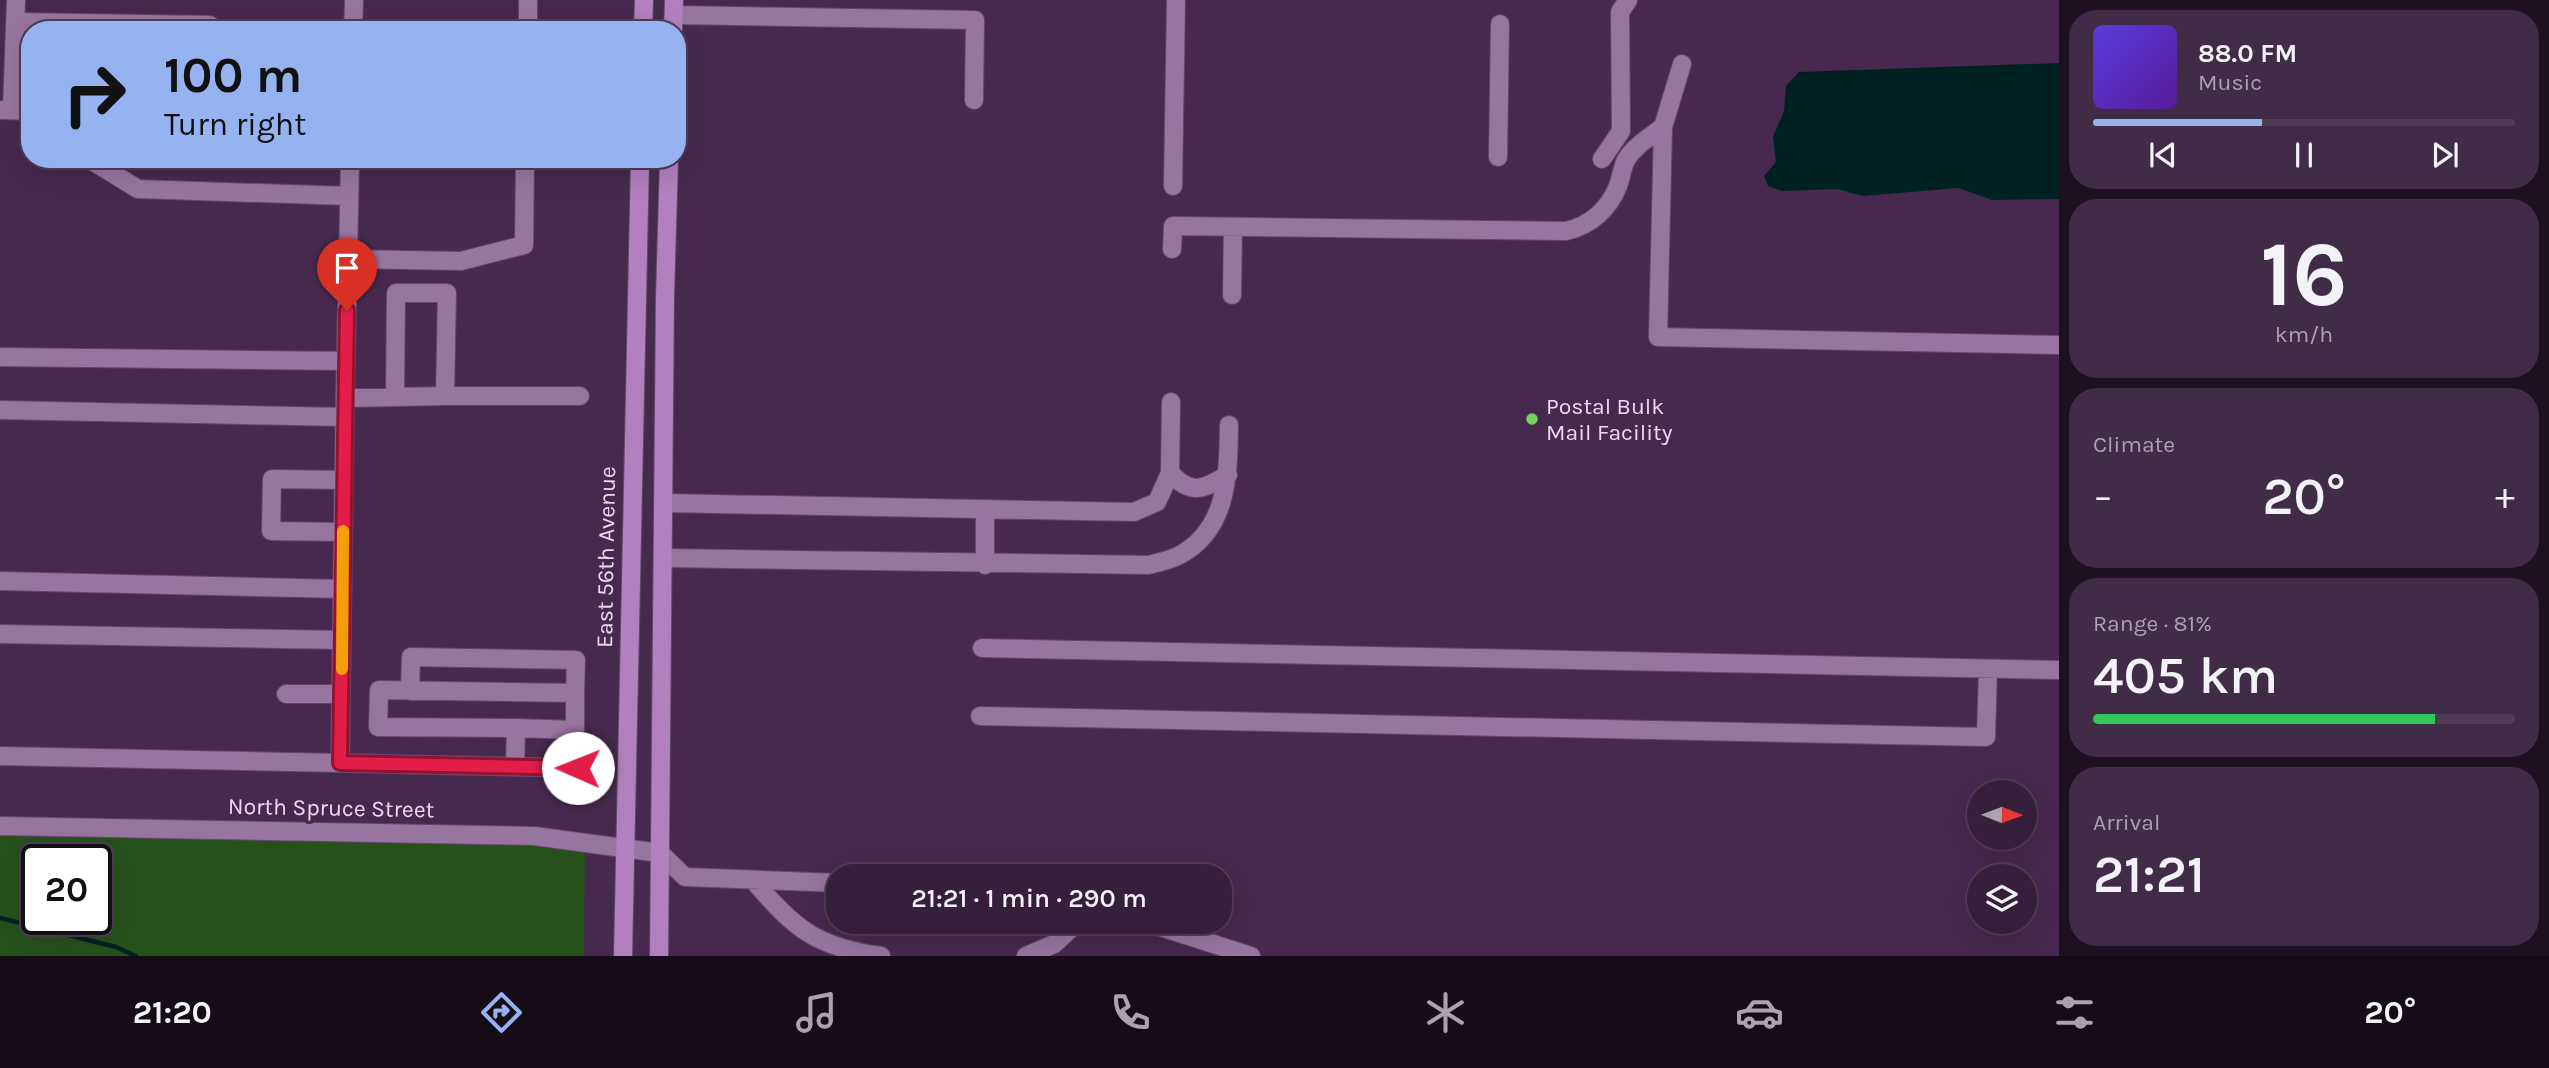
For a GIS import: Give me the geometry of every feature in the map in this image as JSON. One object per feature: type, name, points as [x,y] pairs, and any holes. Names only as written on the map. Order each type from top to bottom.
[{"type":"main road","points":[[643,21],[644,0]]},
{"type":"main road","name":"East 56th Avenue","points":[[623,956],[640,168]]},
{"type":"main road","points":[[659,956],[665,503],[664,297],[669,168]]},
{"type":"street","points":[[14,111],[21,69],[15,22],[16,0]]},
{"type":"street","points":[[353,21],[354,0]]},
{"type":"street","points":[[528,0],[528,21]]},
{"type":"street","points":[[1173,186],[1177,0]]},
{"type":"street","points":[[1602,159],[1621,131],[1620,12],[1628,0]]},
{"type":"street","points":[[674,15],[975,20],[974,100]]},
{"type":"street","points":[[15,22],[21,22]]},
{"type":"street","points":[[1498,157],[1500,24]]},
{"type":"street","points":[[1682,64],[1663,127],[1658,337],[2059,345]]},
{"type":"street","points":[[1172,249],[1173,226],[1566,231],[1590,223],[1605,208],[1634,149],[1663,127]]},
{"type":"street","points":[[103,168],[138,190],[349,196]]},
{"type":"street","points":[[340,763],[350,168]]},
{"type":"street","points":[[348,259],[461,261],[524,245],[525,168]]},
{"type":"street","points":[[1232,295],[1233,227]]},
{"type":"street","points":[[395,397],[396,293],[447,293],[444,396]]},
{"type":"street","points":[[0,357],[346,361]]},
{"type":"street","points":[[345,398],[580,396]]},
{"type":"street","points":[[665,503],[1134,512],[1157,502],[1170,473],[1171,402]]},
{"type":"street","points":[[0,410],[345,417]]},
{"type":"street","points":[[664,558],[985,565],[1149,565],[1181,555],[1207,530],[1222,507],[1228,475],[1229,425]]},
{"type":"street","points":[[1170,473],[1183,486],[1202,489],[1228,475]]},
{"type":"street","points":[[343,532],[271,531],[272,479],[344,480]]},
{"type":"street","points":[[985,510],[985,565]]},
{"type":"street","points":[[0,581],[343,589]]},
{"type":"street","points":[[0,634],[342,640]]},
{"type":"street","points":[[982,648],[2059,670]]},
{"type":"street","points":[[410,691],[411,657],[576,660],[575,730],[378,727],[379,690],[410,691],[575,693]]},
{"type":"street","points":[[980,716],[1986,737],[1988,669]]},
{"type":"street","points":[[285,694],[341,694]]},
{"type":"street","points":[[515,766],[516,728]]},
{"type":"street","points":[[0,756],[578,768]]},
{"type":"street","name":"North Spruce Street","points":[[0,826],[534,836],[660,853]]},
{"type":"street","points":[[660,853],[685,877],[826,883]]},
{"type":"street","points":[[752,880],[803,930],[840,950],[881,956]]},
{"type":"street","points":[[1026,956],[1054,944],[1065,934]]},
{"type":"street","points":[[1182,934],[1251,956]]},
{"type":"green space","points":[[0,833],[526,843],[585,849],[584,956],[0,956]]},
{"type":"shaded area","points":[[2059,63],[2059,199],[1992,200],[1958,188],[1863,196],[1837,189],[1782,191],[1768,186],[1764,176],[1776,162],[1773,137],[1784,111],[1786,86],[1799,72]]},
{"type":"waterway","points":[[0,918],[116,947],[136,956]]},
{"type":"slow traffic","points":[[342,669],[343,531]]},
{"type":"place","name":"Postal Bulk Mail Facility","points":[[1532,419]]},
{"type":"route","points":[[347,310],[340,763],[578,768]]}]
